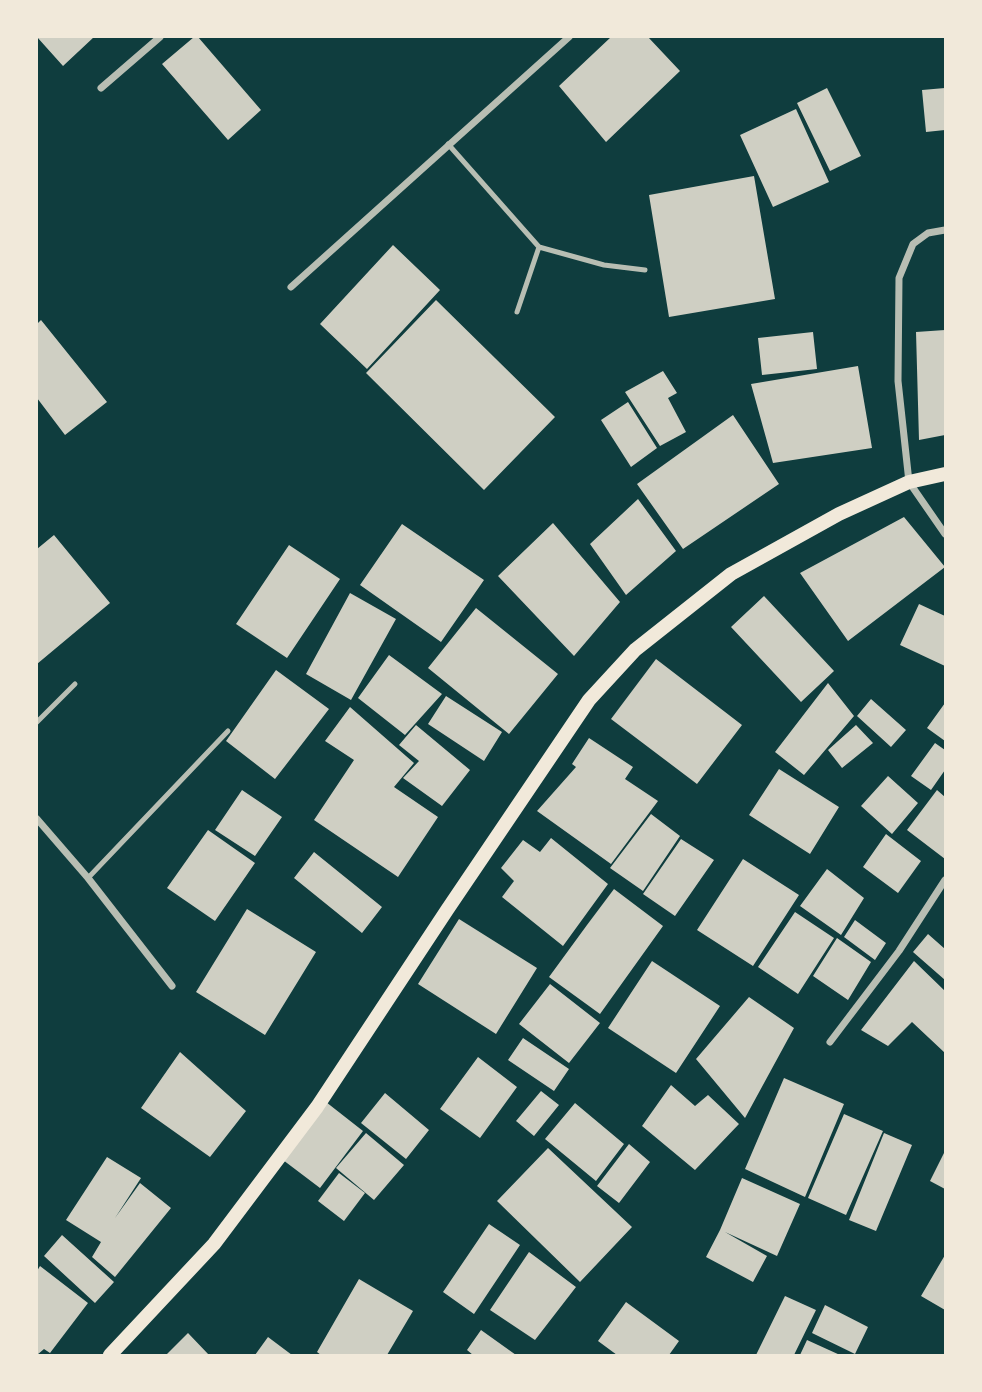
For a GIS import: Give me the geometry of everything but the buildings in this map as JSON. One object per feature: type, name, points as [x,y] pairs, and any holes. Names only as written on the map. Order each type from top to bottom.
[{"type":"main road","points":[[110,1355],[214,1244],[317,1107],[589,700],[635,650],[731,574],[839,513],[909,482],[945,474]]},
{"type":"street","points":[[101,88],[160,37]]},
{"type":"street","points":[[291,287],[569,37]]},
{"type":"street","points":[[945,230],[928,233],[913,244],[899,278],[898,380],[909,482],[945,534]]},
{"type":"street","points":[[37,819],[88,878],[172,986]]},
{"type":"street","points":[[830,1042],[899,951],[945,880]]},
{"type":"lane","points":[[448,144],[539,247],[604,265],[645,270]]},
{"type":"lane","points":[[517,312],[539,247]]},
{"type":"lane","points":[[37,722],[75,684]]},
{"type":"lane","points":[[88,878],[228,731]]}]
